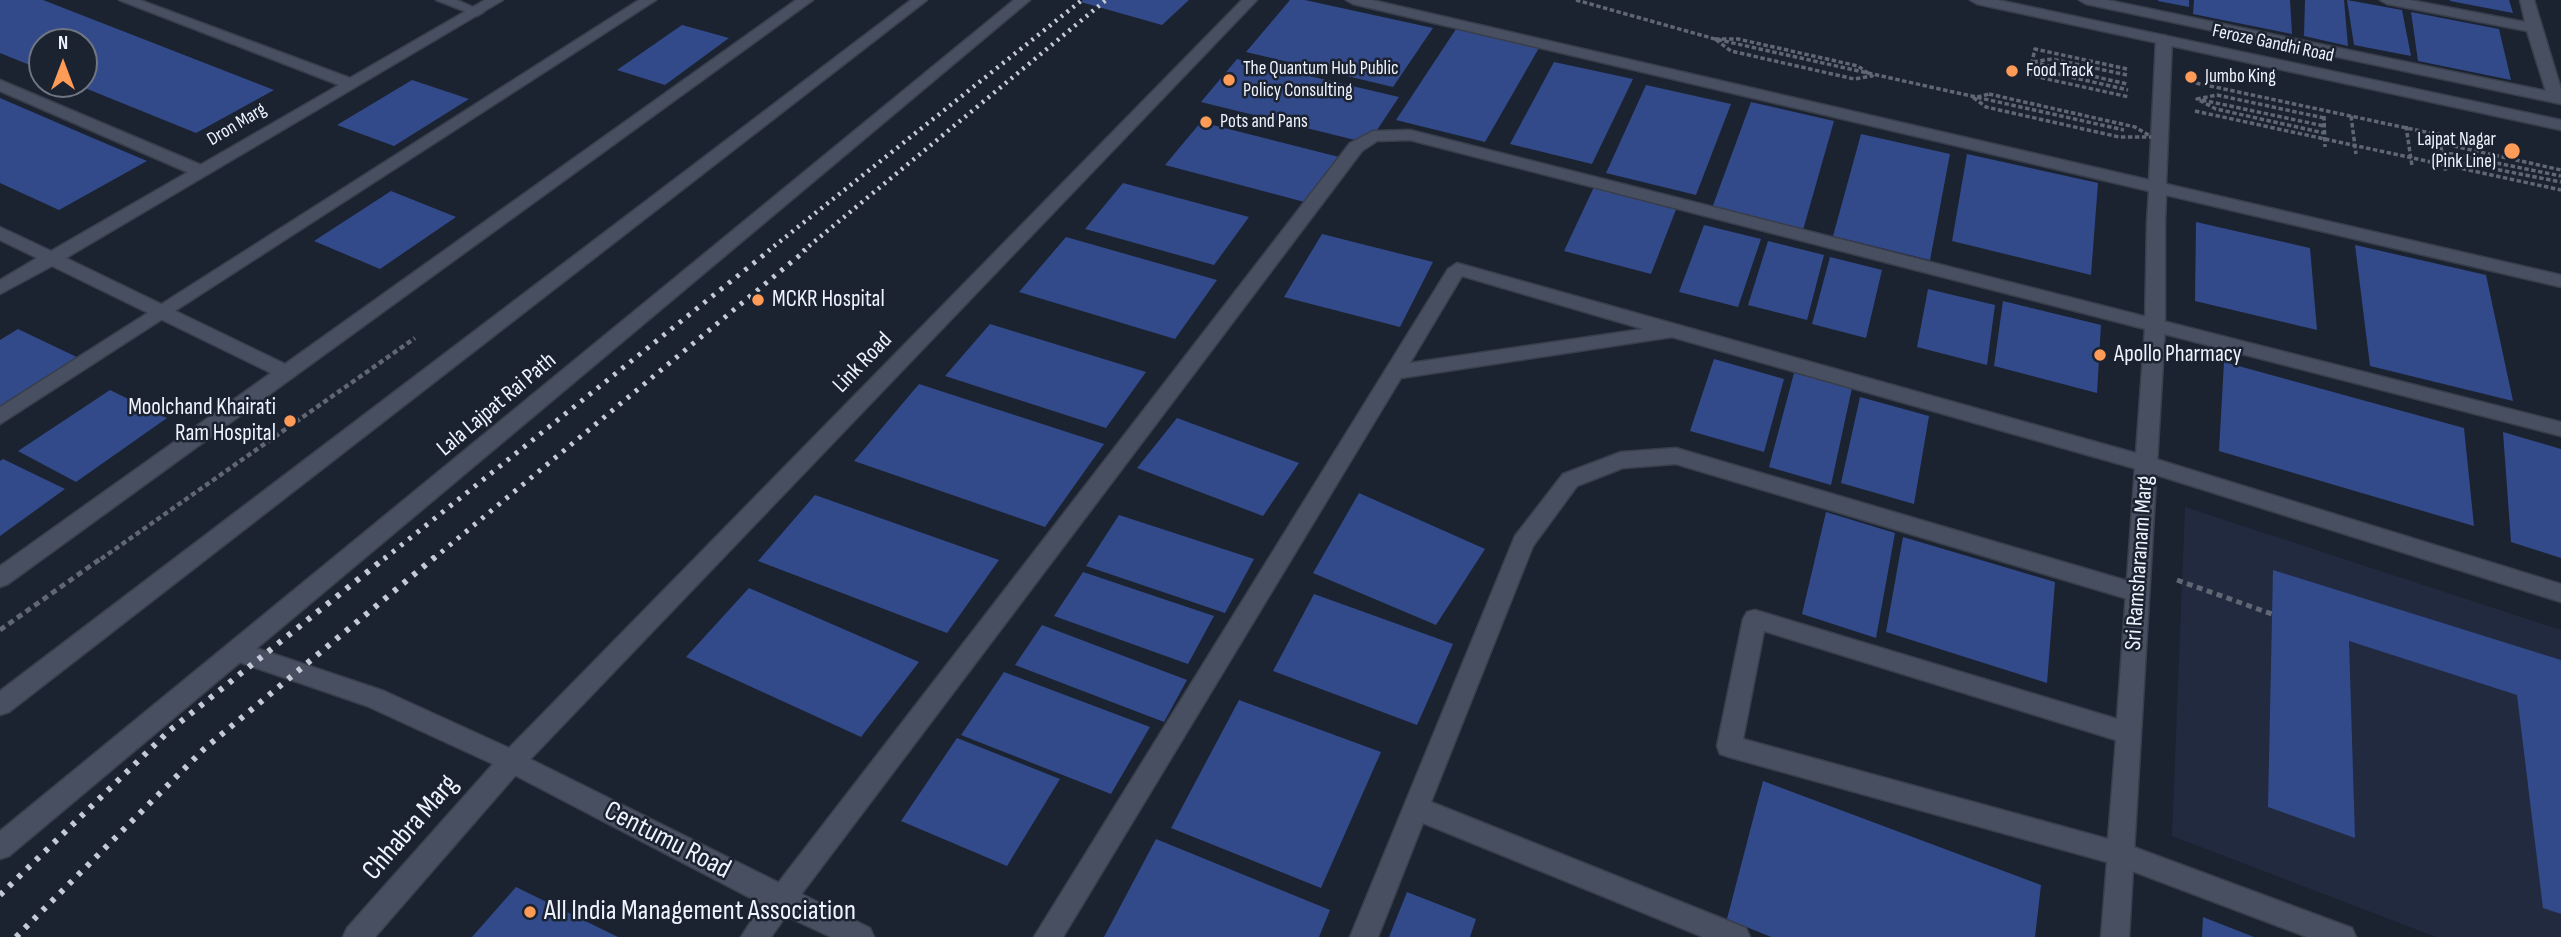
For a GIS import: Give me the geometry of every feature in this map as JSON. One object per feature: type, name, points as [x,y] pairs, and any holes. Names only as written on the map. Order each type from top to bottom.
[{"type":"street","points":[[126,0],[349,83]]},
{"type":"street","points":[[443,0],[477,12]]},
{"type":"street","name":"Dron Marg","points":[[0,288],[496,0]]},
{"type":"street","points":[[0,416],[649,0]]},
{"type":"street","points":[[0,578],[806,0]]},
{"type":"street","points":[[0,705],[920,0]]},
{"type":"street","name":"Lala Lajpat Rai Path","points":[[0,847],[1023,0]]},
{"type":"street","name":"Link Road","points":[[512,761],[1250,0]]},
{"type":"street","points":[[1353,0],[2561,281]]},
{"type":"street","name":"Feroze Gandhi Road","points":[[1977,0],[2561,125]]},
{"type":"street","name":"Feroze Gandhi Road","points":[[2086,0],[2559,99]]},
{"type":"street","points":[[2387,0],[2534,28]]},
{"type":"street","points":[[2527,0],[2549,84],[2559,99]]},
{"type":"street","name":"Sri Ramsharanam Marg","points":[[2115,937],[2155,328],[2156,188],[2164,40]]},
{"type":"street","points":[[2317,72],[2322,49]]},
{"type":"street","points":[[0,85],[200,171]]},
{"type":"street","points":[[755,937],[1356,147],[1373,136],[1410,135],[2155,328],[2561,429]]},
{"type":"street","points":[[0,233],[287,373]]},
{"type":"street","points":[[1048,937],[1457,269],[2146,464],[2561,593]]},
{"type":"street","points":[[1395,372],[1672,331]]},
{"type":"street","points":[[1364,937],[1523,542],[1570,480],[1621,460],[1676,456],[2138,581]]},
{"type":"street","points":[[2128,733],[1755,619],[1729,746],[2120,854],[2342,937]]},
{"type":"street","name":"Centumu Road","points":[[238,652],[375,698],[512,761],[781,900],[860,937]]},
{"type":"street","name":"Chhabra Marg","points":[[357,937],[512,761]]},
{"type":"street","points":[[1416,808],[1736,937]]},
{"type":"path","points":[[1576,0],[1715,39],[2158,138]]},
{"type":"path","points":[[1715,39],[1731,51],[1854,79],[1872,76]]},
{"type":"path","points":[[2452,138],[2035,49],[2029,75],[2561,190]]},
{"type":"path","points":[[2032,62],[2052,59],[2139,78]]},
{"type":"path","points":[[2032,62],[2127,84]]},
{"type":"path","points":[[2032,62],[2049,72],[2135,92]]},
{"type":"path","points":[[1974,98],[1989,94],[2120,123]]},
{"type":"path","points":[[2197,99],[2217,95],[2324,118]]},
{"type":"path","points":[[1974,98],[1986,107],[2119,137]]},
{"type":"path","points":[[2197,99],[2324,126]]},
{"type":"path","points":[[2197,99],[2216,109],[2324,133]]},
{"type":"path","points":[[2322,101],[2325,147]]},
{"type":"path","points":[[2349,107],[2356,153]]},
{"type":"path","points":[[2405,118],[2412,166]]},
{"type":"path","points":[[2436,125],[2446,173]]},
{"type":"path","points":[[2440,143],[2561,170]]},
{"type":"path","points":[[2442,152],[2561,176]]},
{"type":"path","points":[[2443,159],[2561,182]]},
{"type":"path","points":[[2138,581],[2272,614]]},
{"type":"shaded area","points":[[2185,507],[2561,630],[2561,937],[2436,937],[2172,836]]},
{"type":"building","points":[[0,0],[43,0],[274,90],[196,133],[98,93],[98,28],[28,28],[28,64],[0,53]]},
{"type":"building","points":[[1189,0],[1162,25],[1081,2]]},
{"type":"building","points":[[1290,0],[1305,0],[1433,28],[1393,87],[1246,52]]},
{"type":"building","points":[[2189,0],[2189,7],[2158,1]]},
{"type":"building","points":[[2194,0],[2290,0],[2292,34],[2193,14]]},
{"type":"building","points":[[2305,0],[2344,0],[2348,46],[2304,36]]},
{"type":"building","points":[[2347,0],[2402,10],[2411,56],[2354,45]]},
{"type":"building","points":[[2509,0],[2513,13],[2450,1]]},
{"type":"building","points":[[2411,12],[2499,29],[2511,80],[2418,61]]},
{"type":"building","points":[[682,25],[729,38],[665,85],[617,70]]},
{"type":"building","points":[[1456,29],[1539,48],[1485,142],[1396,120]]},
{"type":"building","points":[[1237,59],[1399,97],[1373,136],[1355,140],[1201,102]]},
{"type":"building","points":[[1554,62],[1633,79],[1592,164],[1510,144]]},
{"type":"building","points":[[412,80],[469,99],[394,146],[337,125]]},
{"type":"building","points":[[1646,85],[1731,104],[1696,195],[1606,173]]},
{"type":"building","points":[[0,98],[147,161],[59,210],[0,183]]},
{"type":"building","points":[[1751,102],[1834,121],[1803,230],[1712,208]]},
{"type":"building","points":[[1201,122],[1343,158],[1312,204],[1165,165]]},
{"type":"building","points":[[1861,134],[1950,154],[1930,260],[1833,236]]},
{"type":"building","points":[[1967,154],[2098,183],[2091,275],[1952,241]]},
{"type":"building","points":[[1123,183],[1249,217],[1214,265],[1085,229]]},
{"type":"building","points":[[1594,187],[1677,207],[1651,274],[1564,251]]},
{"type":"building","points":[[391,191],[456,217],[380,269],[314,241]]},
{"type":"building","points":[[2196,222],[2310,248],[2317,330],[2195,301]]},
{"type":"building","points":[[1704,225],[1761,239],[1738,307],[1679,292]]},
{"type":"building","points":[[1322,234],[1433,262],[1400,327],[1284,297]]},
{"type":"building","points":[[1066,237],[1217,280],[1175,339],[1019,292]]},
{"type":"building","points":[[1768,241],[1824,255],[1807,320],[1748,305]]},
{"type":"building","points":[[2355,245],[2486,275],[2513,401],[2370,366]]},
{"type":"building","points":[[1830,257],[1882,270],[1866,338],[1812,324]]},
{"type":"building","points":[[1928,289],[1995,305],[1987,365],[1917,347]]},
{"type":"building","points":[[2003,301],[2101,325],[2097,393],[1994,366]]},
{"type":"building","points":[[990,324],[1146,372],[1106,428],[945,376]]},
{"type":"building","points":[[18,329],[83,360],[0,414],[0,340]]},
{"type":"building","points":[[1714,359],[1784,379],[1764,452],[1690,431]]},
{"type":"building","points":[[2224,362],[2464,428],[2474,526],[2219,451]]},
{"type":"building","points":[[1794,373],[1852,388],[1831,485],[1769,467]]},
{"type":"building","points":[[919,384],[1104,444],[1045,527],[854,461]]},
{"type":"building","points":[[110,390],[167,418],[76,482],[18,451]]},
{"type":"building","points":[[1860,397],[1929,416],[1914,504],[1841,483]]},
{"type":"building","points":[[1177,418],[1299,463],[1263,516],[1137,468]]},
{"type":"building","points":[[2503,432],[2561,449],[2561,558],[2511,542]]},
{"type":"building","points":[[3,459],[65,489],[0,536],[0,461]]},
{"type":"building","points":[[1359,493],[1485,549],[1436,625],[1313,573]]},
{"type":"building","points":[[815,495],[999,560],[947,633],[758,561]]},
{"type":"building","points":[[1826,512],[1895,533],[1876,638],[1802,614]]},
{"type":"building","points":[[1119,515],[1254,559],[1225,613],[1086,566]]},
{"type":"building","points":[[1903,537],[2055,582],[2047,683],[1886,632]]},
{"type":"building","points":[[2273,570],[2561,660],[2561,914],[2543,908],[2517,695],[2349,641],[2355,838],[2268,807]]},
{"type":"building","points":[[1083,572],[1214,616],[1188,664],[1054,616]]},
{"type":"building","points":[[749,588],[919,662],[861,737],[686,657]]},
{"type":"building","points":[[1314,594],[1453,644],[1417,725],[1273,671]]},
{"type":"building","points":[[1042,625],[1187,680],[1164,722],[1015,665]]},
{"type":"building","points":[[1004,672],[1150,727],[1111,794],[961,735]]},
{"type":"building","points":[[1239,700],[1381,752],[1321,888],[1171,828]]},
{"type":"building","points":[[957,738],[1060,779],[1007,866],[901,821]]},
{"type":"building","points":[[1763,781],[2041,885],[2035,937],[1771,937],[1727,919]]},
{"type":"building","points":[[1156,839],[1330,910],[1319,937],[1104,937]]},
{"type":"building","name":"All India Management Association","points":[[516,887],[618,937],[472,937]]},
{"type":"building","points":[[1407,892],[1476,919],[1470,937],[1389,937]]},
{"type":"building","points":[[2203,917],[2254,937],[2202,937]]},
{"type":"railway","points":[[768,251],[1082,0]]},
{"type":"railway","points":[[803,251],[1106,0]]},
{"type":"railway","points":[[384,559],[770,250]]},
{"type":"railway","points":[[433,559],[806,250]]},
{"type":"railway","points":[[0,895],[169,731],[386,557]]},
{"type":"railway","points":[[16,937],[204,749],[435,557]]},
{"type":"place","name":"Food Track","points":[[2012,71]]},
{"type":"place","name":"Jumbo King","points":[[2191,77]]},
{"type":"place","name":"The Quantum Hub Public Policy Consulting","points":[[1229,80]]},
{"type":"place","name":"Pots and Pans","points":[[1206,122]]},
{"type":"place","name":"Lajpat Nagar (Pink Line)","points":[[2512,151]]},
{"type":"place","name":"MCKR Hospital","points":[[758,300]]},
{"type":"place","name":"Apollo Pharmacy","points":[[2100,355]]},
{"type":"place","name":"Moolchand Khairati Ram Hospital","points":[[290,421]]},
{"type":"place","name":"All India Management Association","points":[[530,912]]}]
